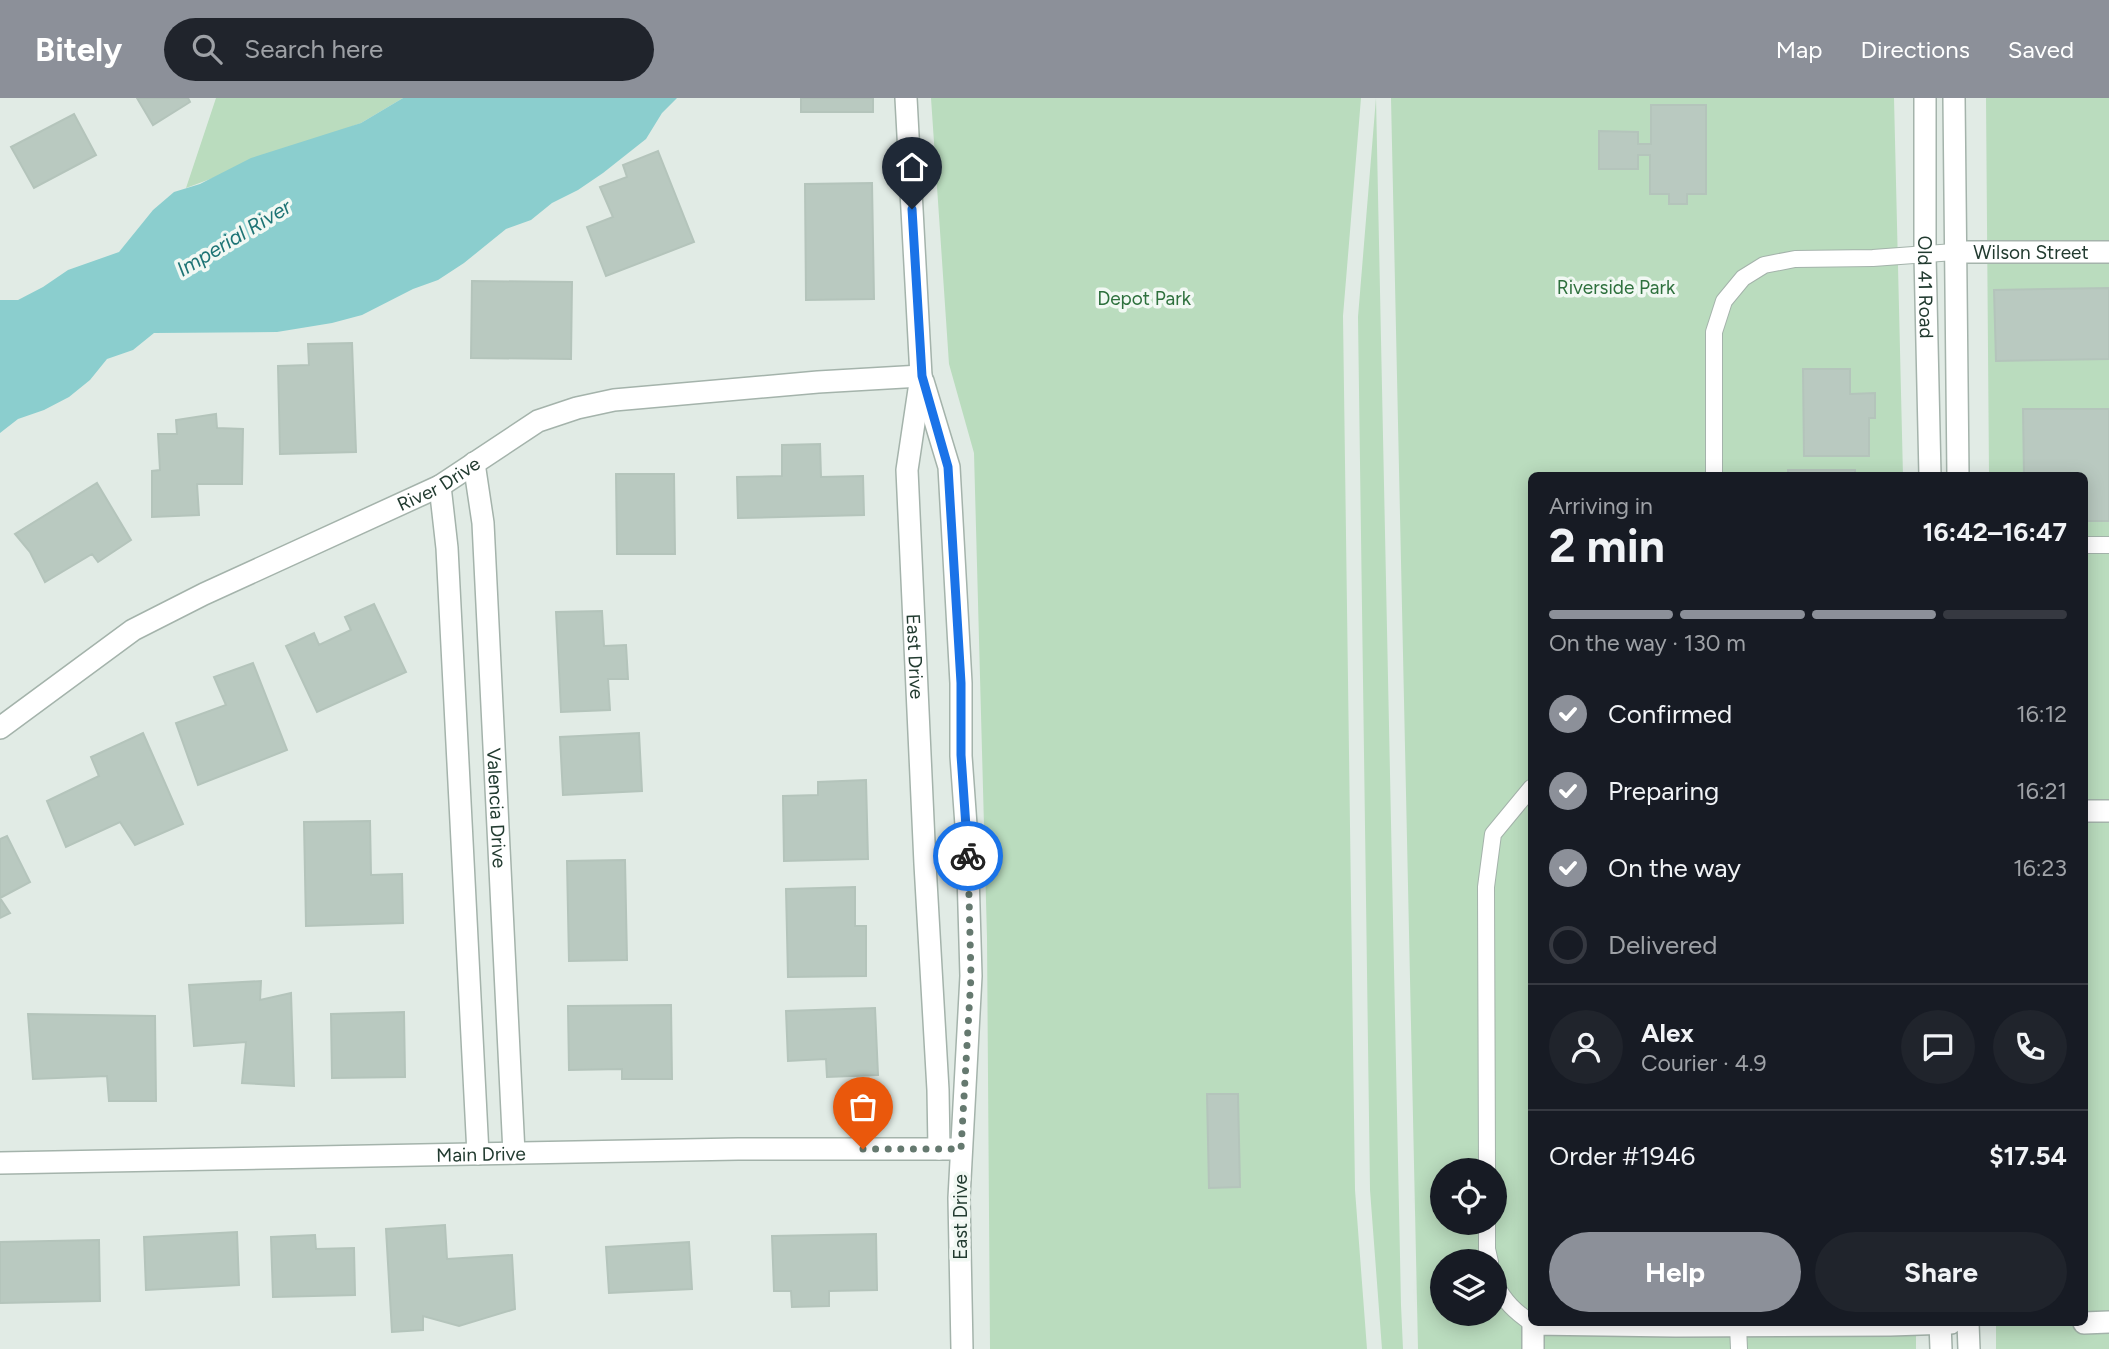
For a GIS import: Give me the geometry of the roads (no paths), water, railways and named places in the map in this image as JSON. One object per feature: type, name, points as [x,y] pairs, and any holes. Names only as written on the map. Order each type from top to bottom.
[{"type":"street","name":"East Drive","points":[[906,98],[922,376],[907,470],[939,1149]]},
{"type":"street","name":"Old 41 Road","points":[[1925,98],[1930,472]]},
{"type":"street","name":"Old 41 Road","points":[[1954,98],[1958,472]]},
{"type":"street","name":"Wilson Street","points":[[1955,252],[2109,252]]},
{"type":"street","name":"East Drive","points":[[922,376],[948,467],[961,683],[961,755],[967,839],[971,976],[959,1198],[962,1349]]},
{"type":"street","name":"River Drive","points":[[0,728],[133,631],[204,594],[440,486],[538,421],[577,408],[614,400],[922,376]]},
{"type":"street","name":"Valencia Drive","points":[[474,463],[482,523],[514,1153]]},
{"type":"street","name":"Valencia Drive","points":[[440,486],[447,548],[478,1154]]},
{"type":"street","points":[[2088,811],[2109,811]]},
{"type":"street","name":"Main Drive","points":[[0,1163],[738,1149],[961,1149]]},
{"type":"street","points":[[2088,1322],[2109,1322]]},
{"type":"street","points":[[1533,1326],[1533,1349]]},
{"type":"street","points":[[1940,1326],[1941,1349]]},
{"type":"street","points":[[1968,1326],[1969,1349]]},
{"type":"lane","points":[[1714,472],[1714,332],[1724,301],[1743,278],[1764,265],[1795,259],[1955,252]]},
{"type":"lane","points":[[2088,545],[2109,545]]},
{"type":"lane","points":[[1487,1158],[1486,887],[1493,834],[1528,792]]},
{"type":"lane","points":[[1507,1303],[1528,1320]]},
{"type":"lane","points":[[1738,1326],[1739,1349]]},
{"type":"water","name":"Imperial River","points":[[403,98],[677,98],[662,113],[646,139],[603,173],[552,203],[531,220],[506,229],[438,280],[413,289],[362,315],[332,323],[277,332],[154,333],[133,350],[107,359],[90,380],[69,397],[18,419],[0,433],[0,300],[18,300],[68,270],[119,252],[153,210],[174,192],[200,184],[251,158],[361,123]]},
{"type":"park label","name":"Riverside Park","points":[[1616,287]]},
{"type":"park label","name":"Depot Park","points":[[1144,298]]}]
